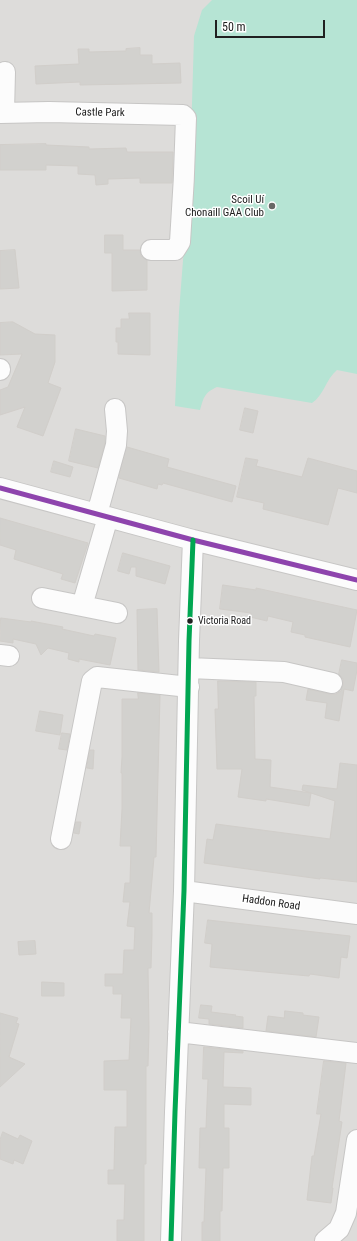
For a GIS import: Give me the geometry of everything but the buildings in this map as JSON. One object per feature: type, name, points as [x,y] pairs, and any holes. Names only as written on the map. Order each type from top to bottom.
[{"type":"street","points":[[2,112],[5,72]]},
{"type":"street","name":"Castle Park","points":[[2,112],[183,115],[186,118],[180,242],[175,250],[151,250]]},
{"type":"street","points":[[82,606],[103,515],[116,445],[117,431],[115,409]]},
{"type":"street","points":[[0,488],[193,540],[357,580]]},
{"type":"street","points":[[171,1241],[184,891],[193,540]]},
{"type":"street","points":[[42,598],[117,613]]},
{"type":"street","points":[[61,839],[92,681],[97,677],[189,677],[284,672],[332,683]]},
{"type":"street","name":"Haddon Road","points":[[184,891],[357,914]]},
{"type":"street","points":[[178,1032],[357,1053]]},
{"type":"street","points":[[325,1241],[339,1229],[346,1214],[357,1140]]},
{"type":"shaded area","points":[[0,0],[357,0],[357,1241],[0,1241]]},
{"type":"green space","name":"Scoil Uí Chonaill GAA Club","points":[[212,0],[357,0],[357,374],[337,370],[316,400],[312,403],[217,387],[209,391],[205,396],[200,410],[175,406],[179,312],[190,170],[194,36],[202,10]]},
{"type":"transit line","points":[[0,488],[193,540],[357,580]]},
{"type":"transit line","points":[[171,1241],[184,891],[189,641],[193,540]]},
{"type":"place","name":"Scoil Uí Chonaill GAA Club","points":[[272,206]]},
{"type":"place","name":"Victoria Road","points":[[190,621]]}]
